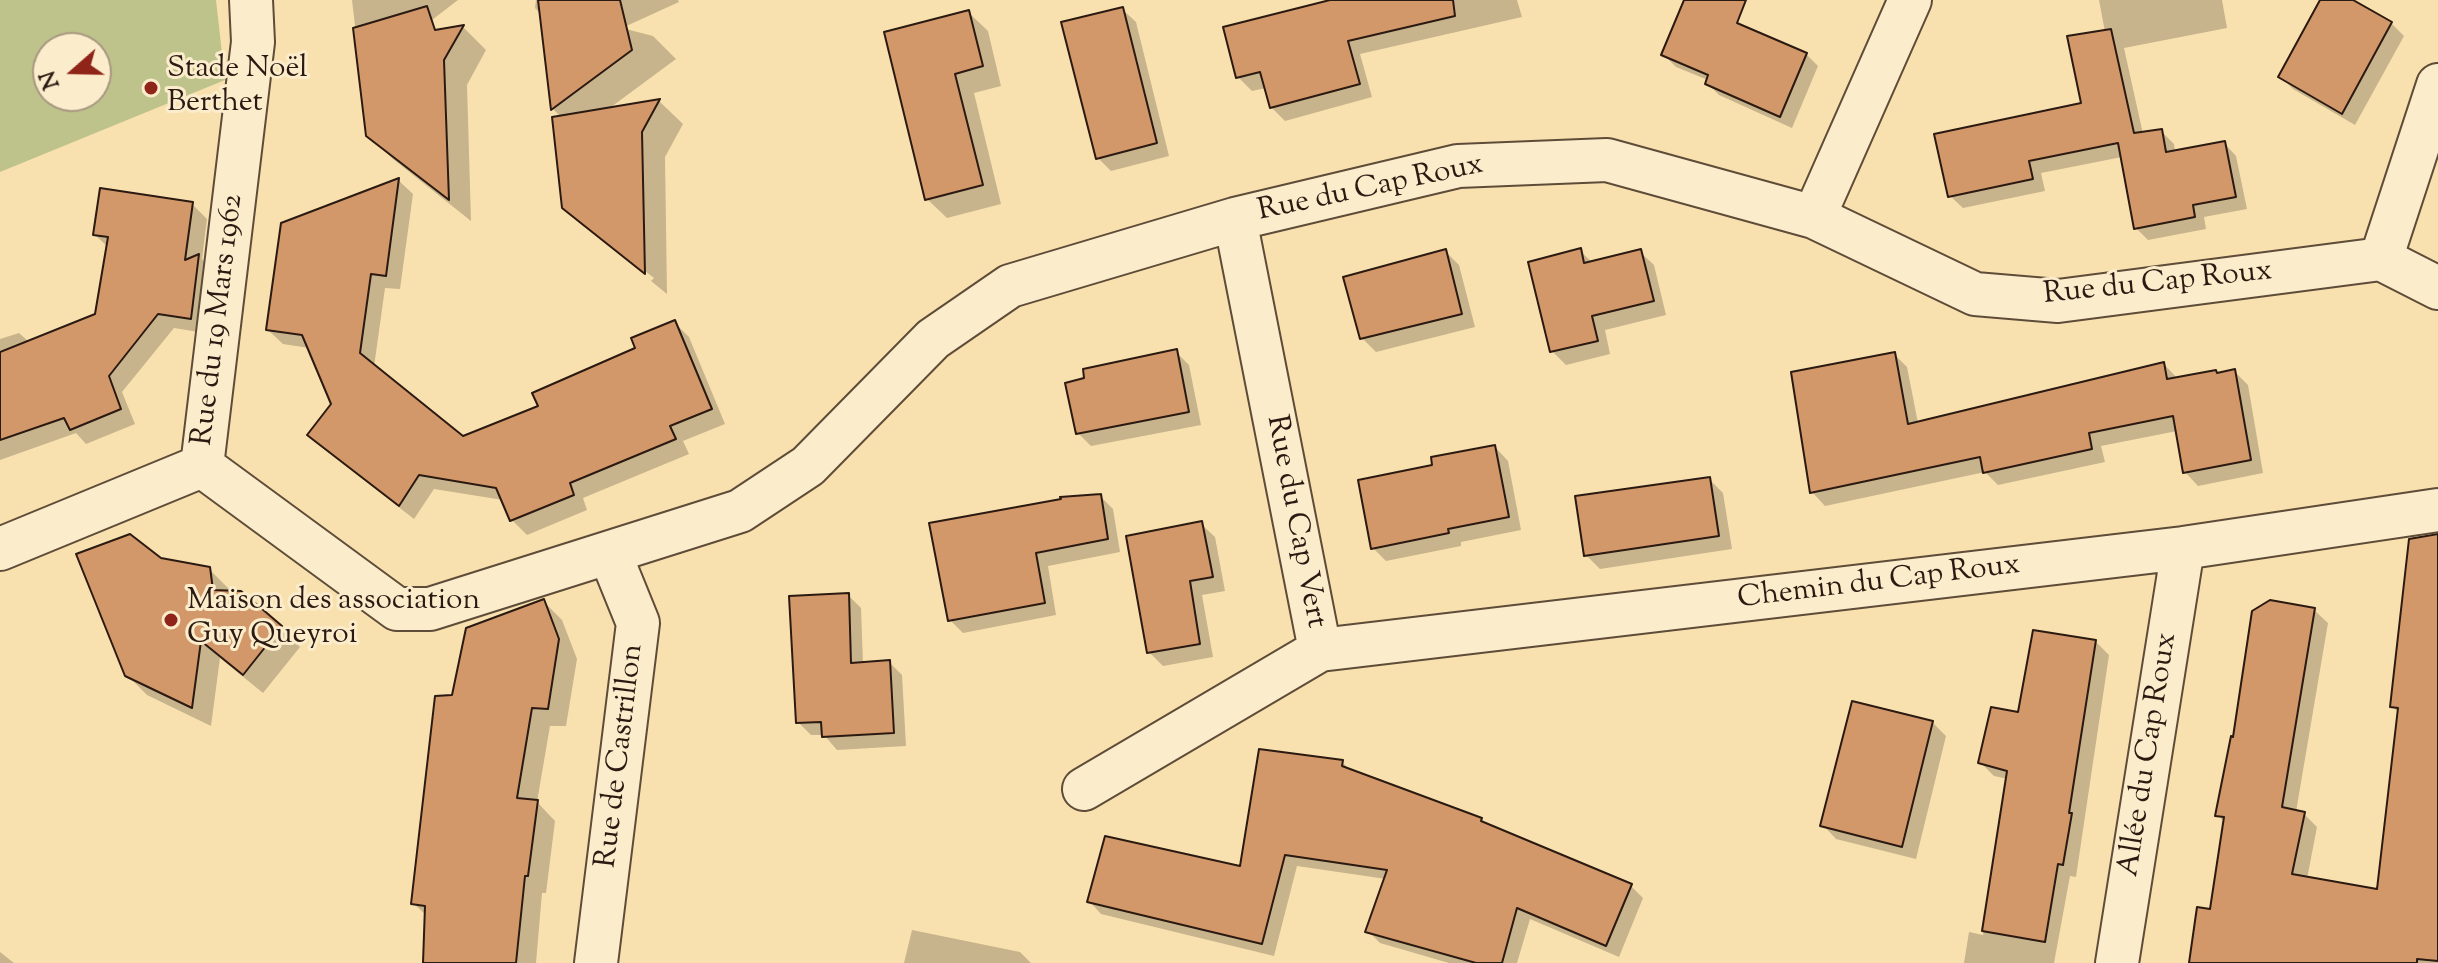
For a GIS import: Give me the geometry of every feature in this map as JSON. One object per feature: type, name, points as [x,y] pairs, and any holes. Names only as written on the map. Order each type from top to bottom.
[{"type":"street","name":"Rue du 19 Mars 1962","points":[[251,0],[253,42],[202,466],[397,609],[430,609],[610,554]]},
{"type":"street","points":[[1814,217],[1910,0]]},
{"type":"street","points":[[2438,85],[2381,259],[2438,288]]},
{"type":"street","name":"Rue du Cap Roux","points":[[610,554],[740,511],[808,466],[933,339],[1010,286],[1235,219],[1458,166],[1607,160],[1814,217],[1975,294],[2058,301],[2381,259]]},
{"type":"street","name":"Rue du Cap Vert","points":[[1084,789],[1320,650],[1235,219]]},
{"type":"street","points":[[0,549],[202,466]]},
{"type":"street","name":"Chemin du Cap Roux","points":[[1320,650],[2183,548],[2438,510]]},
{"type":"street","name":"Allée du Cap Roux","points":[[2117,963],[2183,548]]},
{"type":"street","name":"Rue de Castrillon","points":[[596,963],[638,623],[610,554]]},
{"type":"green space","name":"Stade Noël Berthet","points":[[0,0],[216,0],[225,80],[0,172]]},
{"type":"building","points":[[538,0],[620,0],[632,50],[551,110]]},
{"type":"building","points":[[1330,0],[1453,0],[1455,16],[1348,41],[1360,84],[1270,108],[1260,72],[1236,78],[1223,27]]},
{"type":"building","points":[[1684,0],[1746,0],[1737,23],[1807,53],[1780,117],[1705,84],[1708,75],[1661,55]]},
{"type":"building","points":[[2320,0],[2353,0],[2392,22],[2342,114],[2278,77]]},
{"type":"building","points":[[427,6],[435,30],[464,25],[444,60],[449,200],[366,136],[353,28]]},
{"type":"building","points":[[1123,7],[1157,143],[1096,159],[1061,22]]},
{"type":"building","points":[[969,10],[983,66],[955,74],[983,185],[925,200],[884,32]]},
{"type":"building","points":[[2111,29],[2134,133],[2162,129],[2166,152],[2225,141],[2236,197],[2193,205],[2195,217],[2134,229],[2118,143],[2029,161],[2033,179],[1948,197],[1934,134],[2081,103],[2067,36]]},
{"type":"building","points":[[660,99],[642,132],[645,274],[562,208],[552,117]]},
{"type":"building","points":[[399,178],[386,276],[371,274],[360,353],[463,436],[538,406],[532,393],[635,348],[631,338],[675,320],[712,409],[670,426],[676,439],[570,483],[574,495],[510,521],[496,488],[419,475],[399,506],[307,435],[331,404],[302,335],[266,330],[281,223]]},
{"type":"building","points":[[100,188],[193,202],[185,260],[199,254],[191,319],[158,314],[109,376],[121,409],[70,430],[64,418],[0,440],[0,352],[95,314],[108,237],[93,235]]},
{"type":"building","points":[[1581,248],[1584,263],[1641,249],[1654,301],[1592,316],[1598,341],[1550,352],[1528,262]]},
{"type":"building","points":[[1446,249],[1462,314],[1360,339],[1343,277]]},
{"type":"building","points":[[1177,349],[1189,412],[1076,434],[1065,383],[1084,378],[1083,369]]},
{"type":"building","points":[[1895,352],[1908,424],[2164,362],[2167,379],[2235,369],[2251,460],[2183,473],[2173,416],[2089,433],[2092,449],[1983,473],[1980,457],[1810,493],[1791,372]]},
{"type":"building","points":[[1495,445],[1509,517],[1371,549],[1358,480],[1432,465],[1431,457]]},
{"type":"building","points":[[1710,477],[1719,536],[1584,556],[1575,496]]},
{"type":"building","points":[[1101,494],[1108,539],[1036,553],[1045,603],[948,621],[929,523],[1060,497]]},
{"type":"building","points":[[1202,521],[1213,577],[1190,581],[1200,644],[1147,653],[1126,536]]},
{"type":"building","points":[[130,534],[161,558],[210,567],[213,590],[241,591],[282,626],[243,675],[201,641],[192,708],[125,676],[76,554]]},
{"type":"building","points":[[2438,534],[2438,961],[2189,963],[2197,907],[2210,909],[2224,817],[2215,816],[2233,737],[2252,611],[2270,600],[2315,608],[2282,807],[2305,812],[2292,874],[2377,889],[2398,708],[2390,707],[2409,539]]},
{"type":"building","points":[[849,593],[851,663],[890,660],[894,733],[822,737],[821,722],[796,723],[789,596]]},
{"type":"building","points":[[544,599],[559,639],[548,709],[532,708],[517,798],[538,800],[528,876],[525,876],[516,963],[423,963],[425,906],[411,904],[435,696],[452,695],[466,628]]},
{"type":"building","points":[[2033,630],[2096,640],[2069,813],[2072,813],[2063,865],[2058,864],[2045,942],[1982,931],[2007,771],[1978,763],[1991,707],[2018,712]]},
{"type":"building","points":[[1852,701],[1933,721],[1902,847],[1820,826]]},
{"type":"building","points":[[1259,749],[1343,760],[1342,766],[1482,818],[1481,821],[1632,884],[1606,946],[1517,908],[1502,963],[1476,963],[1365,932],[1387,870],[1285,855],[1262,944],[1087,902],[1105,836],[1240,866]]},
{"type":"place","name":"Stade Noël Berthet","points":[[151,88]]},
{"type":"place","name":"Maison des association Guy Queyroi","points":[[171,620]]}]
